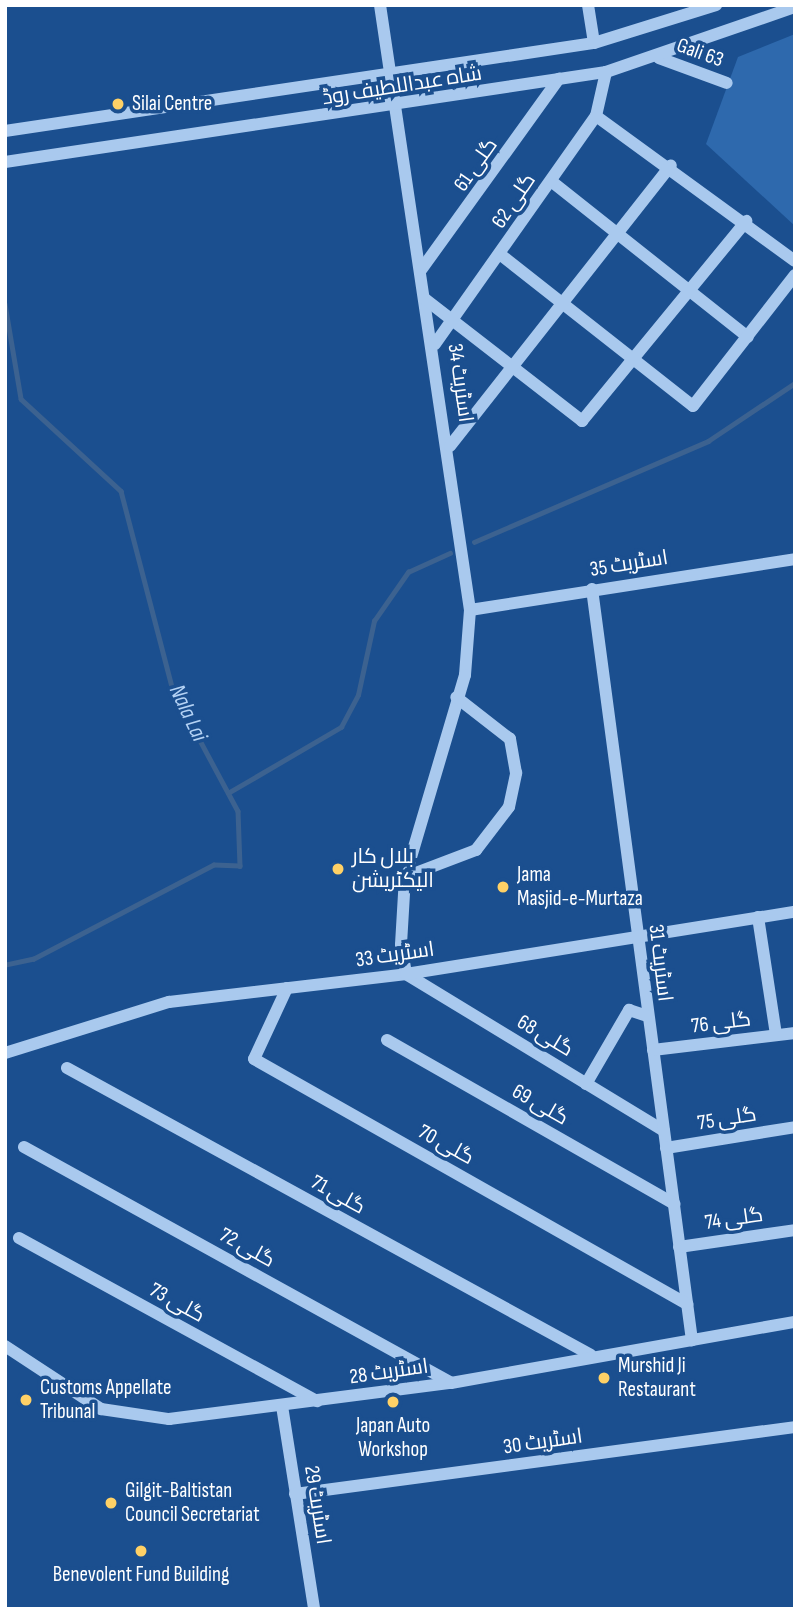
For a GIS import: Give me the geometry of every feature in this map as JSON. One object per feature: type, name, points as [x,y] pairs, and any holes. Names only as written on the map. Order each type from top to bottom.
[{"type":"street","name":"اسٹریٹ 34","points":[[380,5],[400,108],[425,299],[435,344],[450,446],[470,610],[465,676],[456,697],[405,877],[406,974]]},
{"type":"street","points":[[588,5],[594,43]]},
{"type":"street","name":"شاہ عبداللطیف روڈ","points":[[5,131],[594,43],[713,6]]},
{"type":"street","name":"شاہ عبداللطیف روڈ","points":[[5,162],[400,108],[606,72],[659,58],[795,6]]},
{"type":"street","name":"Gali 63","points":[[659,58],[727,83]]},
{"type":"street","name":"گلی 62","points":[[435,344],[501,255],[596,116],[606,72]]},
{"type":"street","name":"گلی 61","points":[[421,270],[559,79]]},
{"type":"street","points":[[596,116],[671,165],[795,261]]},
{"type":"street","points":[[450,446],[622,235],[671,165]]},
{"type":"street","points":[[551,181],[748,337]]},
{"type":"street","points":[[425,299],[582,421],[746,222]]},
{"type":"street","points":[[501,255],[567,304],[693,406],[795,275]]},
{"type":"street","name":"اسٹریٹ 35","points":[[470,610],[795,559]]},
{"type":"street","name":"اسٹریٹ 31","points":[[592,589],[692,1340]]},
{"type":"street","points":[[405,877],[476,850],[509,807],[516,774],[510,739],[456,697]]},
{"type":"street","name":"اسٹریٹ 33","points":[[5,1053],[169,1002],[406,974],[795,912]]},
{"type":"street","points":[[758,917],[776,1035]]},
{"type":"street","name":"گلی 68","points":[[406,974],[664,1131]]},
{"type":"street","name":"گلی 70","points":[[288,988],[254,1059],[687,1304]]},
{"type":"street","points":[[586,1084],[629,1010],[648,1016]]},
{"type":"street","name":"گلی 76","points":[[653,1050],[795,1033]]},
{"type":"street","name":"گلی 69","points":[[387,1040],[674,1204]]},
{"type":"street","name":"گلی 71","points":[[67,1068],[591,1355]]},
{"type":"street","name":"گلی 75","points":[[666,1148],[795,1127]]},
{"type":"street","name":"گلی 72","points":[[24,1147],[452,1383]]},
{"type":"street","name":"گلی 74","points":[[679,1247],[795,1230]]},
{"type":"street","name":"گلی 73","points":[[19,1238],[317,1401]]},
{"type":"street","name":"اسٹریٹ 28","points":[[5,1346],[82,1400],[124,1416],[169,1419],[452,1383],[591,1355],[795,1322]]},
{"type":"street","name":"اسٹریٹ 29","points":[[282,1406],[314,1609]]},
{"type":"street","name":"اسٹریٹ 30","points":[[295,1494],[795,1427]]},
{"type":"shaded area","points":[[795,34],[795,226],[706,144],[738,57]]},
{"type":"waterway","name":"Nala Lai","points":[[5,304],[21,399],[121,491],[173,690],[238,811],[240,866],[214,865],[34,959],[5,965]]},
{"type":"waterway","points":[[474,542],[708,441],[795,383]]},
{"type":"waterway","points":[[228,793],[341,727],[358,695],[374,621],[408,572],[450,553]]},
{"type":"place","name":"Silai Centre","points":[[118,104]]},
{"type":"place","name":"بلال کار الیکٹریشن","points":[[338,869]]},
{"type":"place","name":"Jama Masjid-e-Murtaza","points":[[503,887]]},
{"type":"place","name":"Murshid Ji Restaurant","points":[[604,1378]]},
{"type":"place","name":"Customs Appellate Tribunal","points":[[26,1400]]},
{"type":"place","name":"Japan Auto Workshop","points":[[393,1402]]},
{"type":"place","name":"Gilgit-Baltistan Council Secretariat","points":[[111,1503]]},
{"type":"place","name":"Benevolent Fund Building","points":[[141,1551]]}]
